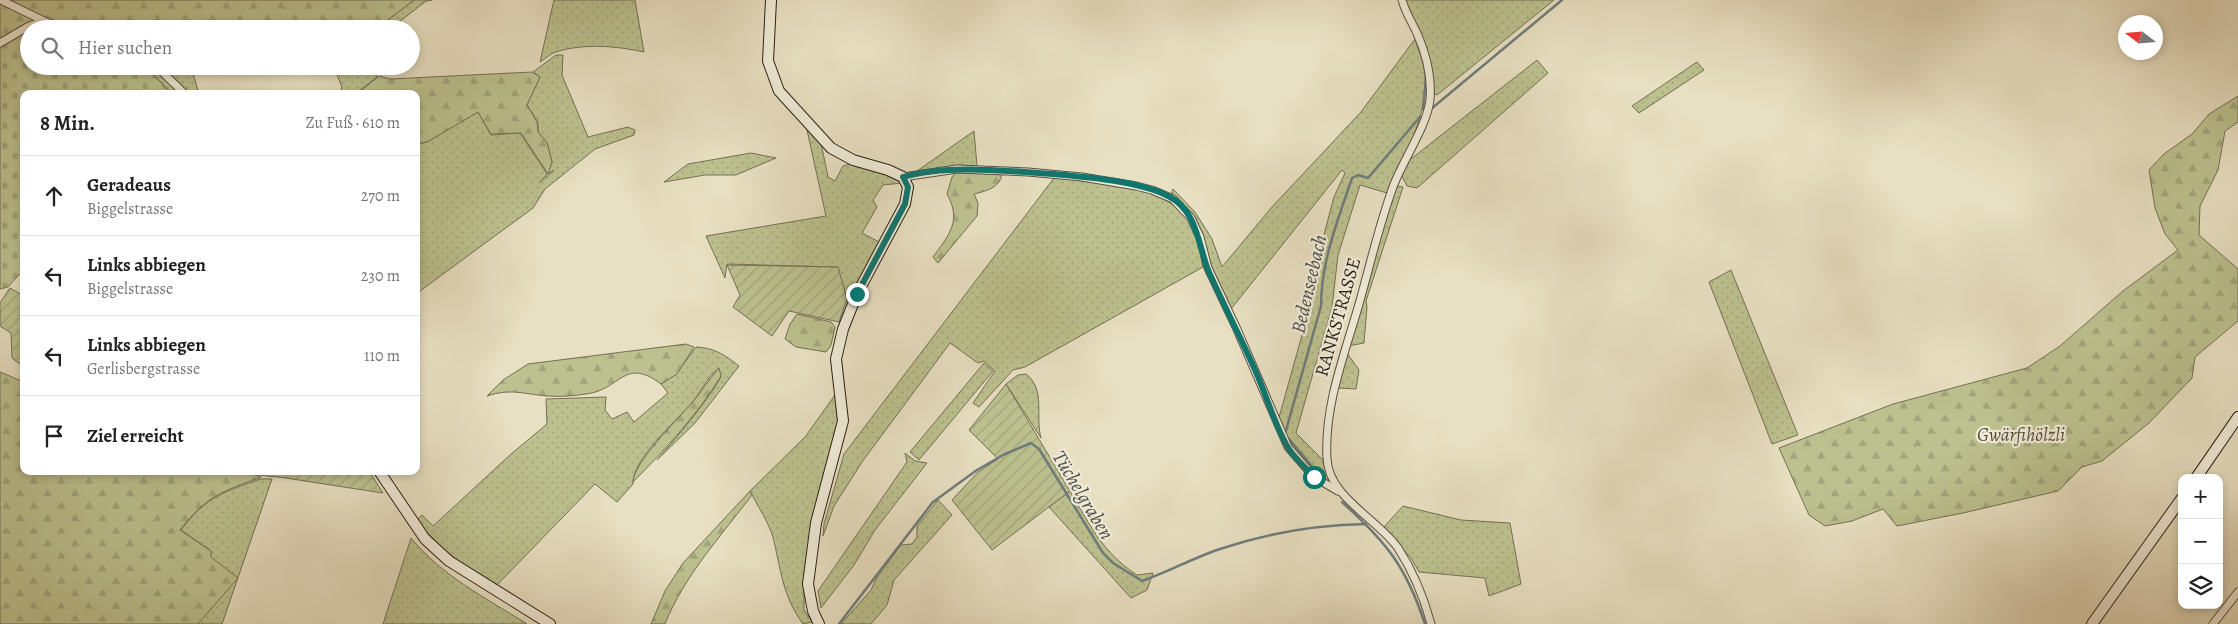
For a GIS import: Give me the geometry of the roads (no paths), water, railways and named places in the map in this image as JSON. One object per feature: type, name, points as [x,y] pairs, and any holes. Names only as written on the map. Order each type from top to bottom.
[{"type":"street","points":[[1,0],[42,20]]},
{"type":"street","points":[[771,0],[768,61],[779,91],[831,148],[853,160],[888,170],[903,177],[957,169],[1028,172],[1082,177],[1136,186],[1174,199],[1191,218],[1197,231],[1208,268],[1265,392],[1275,422],[1288,447],[1314,477],[1338,491]]},
{"type":"street","name":"RANKSTRASSE","points":[[1402,0],[1421,43],[1430,72],[1430,102],[1393,186],[1335,388],[1327,440],[1326,461],[1338,491],[1379,528],[1397,548],[1425,599],[1431,624]]},
{"type":"street","points":[[0,43],[20,31]]},
{"type":"street","points":[[165,75],[181,90]]},
{"type":"street","points":[[820,624],[813,611],[808,584],[816,523],[843,421],[836,358],[843,328],[857,294],[905,204],[908,187],[903,177]]},
{"type":"street","points":[[2199,474],[2238,417]]},
{"type":"street","points":[[382,475],[426,539],[449,561],[550,624]]},
{"type":"street","points":[[2092,624],[2178,504]]},
{"type":"street","points":[[2212,624],[2238,592]]},
{"type":"waterway","name":"Bedenseebach","points":[[1431,109],[1562,0]]},
{"type":"waterway","points":[[1423,109],[1426,79]]},
{"type":"waterway","name":"Bedenseebach","points":[[1285,434],[1321,306],[1324,273],[1331,241],[1352,178],[1358,175],[1368,178],[1420,117]]},
{"type":"waterway","name":"Bedenseebach","points":[[1288,438],[1323,479]]},
{"type":"waterway","name":"Tüchelgraben","points":[[839,624],[933,502],[977,470],[1003,455],[1031,443],[1039,449],[1103,553],[1113,563],[1142,581],[1210,553],[1256,538],[1310,528],[1366,524]]},
{"type":"waterway","name":"Bedenseebach","points":[[1342,502],[1371,530],[1393,556],[1410,586],[1425,624]]},
{"type":"park label","name":"Gwärfihölzli","points":[[2021,435]]}]
